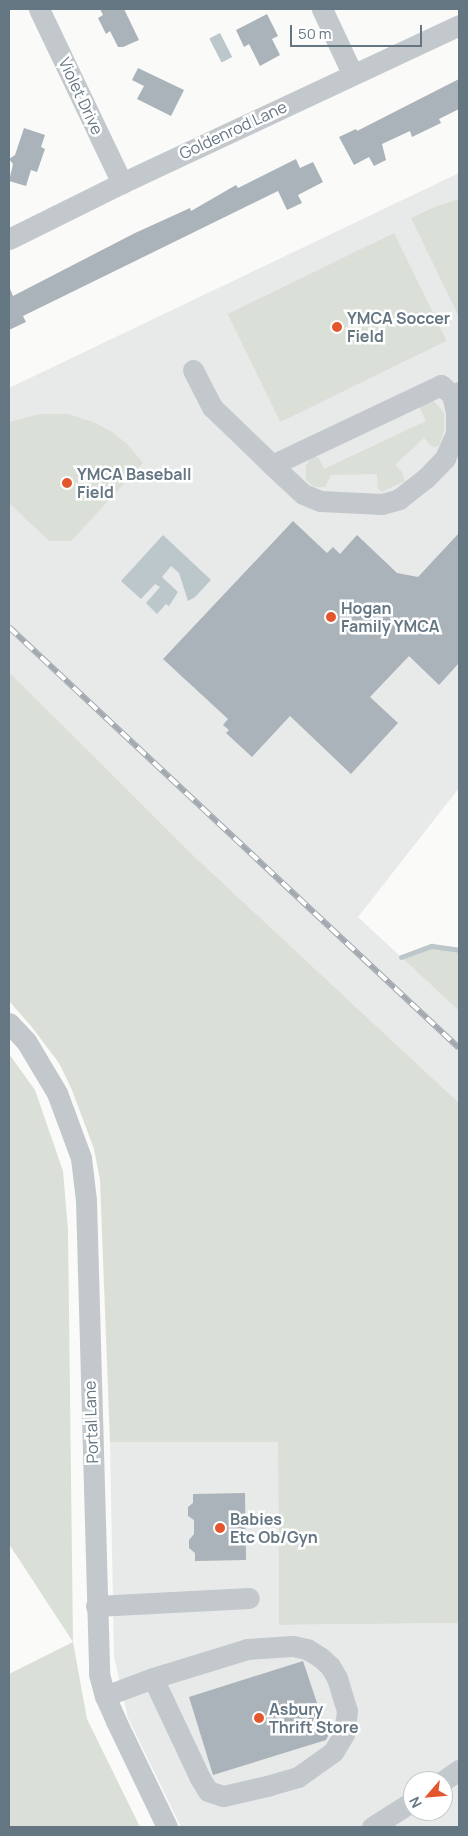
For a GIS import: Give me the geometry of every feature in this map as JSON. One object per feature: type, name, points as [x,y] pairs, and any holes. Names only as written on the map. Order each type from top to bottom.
[{"type":"street","name":"Violet Drive","points":[[39,9],[122,183]]},
{"type":"street","points":[[322,9],[352,73]]},
{"type":"street","name":"Goldenrod Lane","points":[[9,240],[122,183],[352,73],[459,25]]},
{"type":"street","points":[[193,370],[212,407],[272,465],[304,494],[320,501],[382,504],[399,499],[426,478],[445,458],[456,433],[456,394],[441,385],[272,465]]},
{"type":"street","name":"Portal Lane","points":[[9,1023],[26,1041],[57,1093],[81,1158],[86,1200],[96,1606],[100,1674],[105,1696],[167,1827]]},
{"type":"street","points":[[96,1606],[249,1598]]},
{"type":"street","points":[[105,1696],[153,1678],[248,1649],[293,1646],[307,1649],[330,1666],[337,1678],[347,1711],[344,1734],[333,1752],[298,1777],[223,1796],[208,1791],[200,1778],[153,1678]]},
{"type":"street","points":[[372,1827],[403,1807]]},
{"type":"shaded area","points":[[220,33],[232,57],[222,63],[209,38]]},
{"type":"shaded area","points":[[459,173],[459,788],[358,917],[459,1011],[459,1103],[197,859],[9,672],[9,388]]},
{"type":"shaded area","points":[[459,199],[459,317],[411,218],[437,206]]},
{"type":"shaded area","name":"YMCA Soccer Field","points":[[394,233],[447,341],[280,422],[228,314]]},
{"type":"shaded area","points":[[434,401],[444,413],[444,431],[439,446],[432,447],[424,438],[395,465],[402,472],[405,481],[381,492],[378,488],[377,474],[331,475],[325,487],[314,487],[306,480],[306,466],[311,457],[318,457],[324,469],[426,421],[419,406]]},
{"type":"shaded area","name":"YMCA Baseball Field","points":[[40,414],[68,414],[93,422],[112,432],[128,445],[143,463],[71,541],[49,541],[9,503],[9,422]]},
{"type":"shaded area","points":[[163,535],[211,580],[195,597],[188,601],[179,573],[171,566],[162,577],[178,592],[169,606],[166,604],[157,614],[146,603],[160,587],[155,584],[141,599],[121,581]]},
{"type":"shaded area","points":[[9,672],[197,859],[459,1103],[459,1623],[279,1625],[278,1442],[110,1442],[100,1180],[94,1149],[72,1090],[59,1063],[9,1001]]},
{"type":"shaded area","points":[[432,946],[459,950],[459,1011],[401,957]]},
{"type":"shaded area","points":[[9,1054],[35,1090],[63,1171],[68,1230],[73,1642],[9,1544]]},
{"type":"shaded area","points":[[278,1441],[279,1625],[459,1623],[459,1827],[181,1827],[128,1718],[114,1657],[110,1442]]},
{"type":"shaded area","points":[[73,1642],[87,1719],[140,1827],[9,1827],[9,1674]]},
{"type":"building","points":[[100,9],[124,9],[139,40],[123,47],[118,47],[110,31],[106,34],[98,18],[103,15]]},
{"type":"building","points":[[267,14],[278,36],[272,39],[280,55],[260,66],[249,44],[244,47],[236,30]]},
{"type":"building","points":[[138,68],[184,90],[171,116],[137,99],[144,86],[132,80]]},
{"type":"building","points":[[459,79],[459,109],[439,119],[441,123],[412,137],[410,131],[382,144],[386,160],[374,166],[369,157],[354,165],[339,137],[356,129],[357,131]]},
{"type":"building","points":[[24,128],[45,135],[41,147],[45,149],[37,172],[31,170],[26,186],[9,181],[13,164],[9,159],[15,155]]},
{"type":"building","points":[[296,159],[300,168],[313,162],[323,182],[298,195],[302,203],[287,210],[278,191],[23,316],[26,322],[9,330],[9,286],[13,296],[135,233],[190,208],[191,211],[236,185],[238,188]]},
{"type":"building","name":"Hogan Family YMCA","points":[[293,521],[327,553],[333,547],[340,554],[357,535],[397,573],[418,577],[459,533],[459,663],[439,685],[409,656],[370,697],[398,723],[351,774],[290,716],[252,757],[226,733],[229,730],[223,725],[228,719],[163,659]]},
{"type":"building","name":"Babies Etc Ob/Gyn","points":[[245,1493],[246,1560],[195,1561],[195,1553],[189,1548],[189,1540],[194,1534],[194,1520],[188,1516],[188,1507],[193,1503],[193,1494]]},
{"type":"building","name":"Asbury Thrift Store","points":[[303,1661],[328,1736],[326,1740],[213,1775],[189,1697]]},
{"type":"waterway","points":[[401,957],[432,946],[459,950]]},
{"type":"railway","points":[[9,627],[459,1048]]},
{"type":"place","name":"YMCA Soccer Field","points":[[337,327]]},
{"type":"place","name":"YMCA Baseball Field","points":[[67,483]]},
{"type":"place","name":"Hogan Family YMCA","points":[[331,617]]},
{"type":"place","name":"Babies Etc Ob/Gyn","points":[[220,1528]]},
{"type":"place","name":"Asbury Thrift Store","points":[[259,1718]]}]
